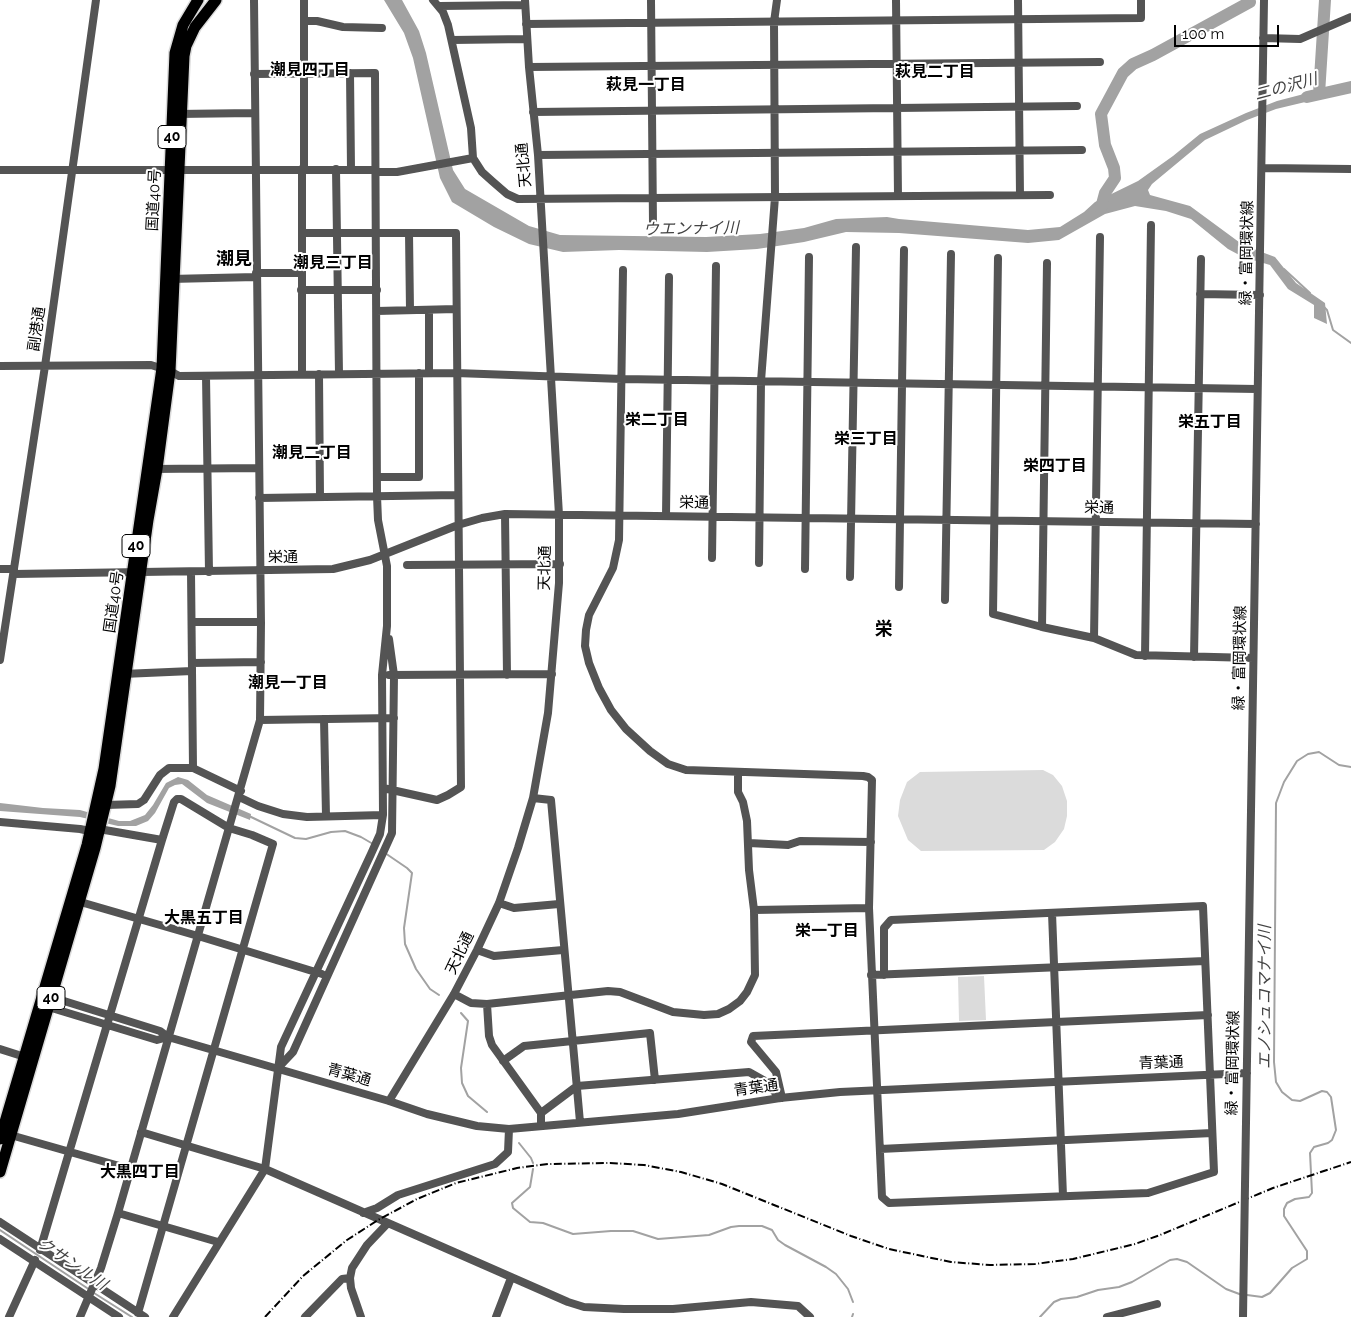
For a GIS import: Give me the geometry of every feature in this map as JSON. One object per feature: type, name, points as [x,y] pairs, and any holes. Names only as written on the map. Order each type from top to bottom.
[{"type":"highway","name":"国道40号","points":[[177,114],[174,53],[183,25],[198,0]]},
{"type":"highway","name":"国道40号","points":[[4,1136],[46,1001],[98,821],[104,769],[122,674],[166,369],[177,114],[183,63],[186,46],[198,22],[214,1]]},
{"type":"highway","name":"国道40号","points":[[0,1172],[4,1136],[25,1057],[46,1001]]},
{"type":"street","name":"副港通","points":[[0,660],[45,366],[96,0]]},
{"type":"street","points":[[80,1317],[92,1290],[118,1213],[260,720],[261,622],[254,0]]},
{"type":"street","points":[[302,374],[301,273],[304,0]]},
{"type":"street","points":[[433,0],[440,6],[446,18],[452,40],[472,128],[473,158],[482,172],[507,194],[518,199],[1050,195]]},
{"type":"street","points":[[651,0],[653,224]]},
{"type":"street","points":[[759,563],[761,381],[775,197],[774,22],[777,0]]},
{"type":"street","points":[[896,0],[898,196]]},
{"type":"street","points":[[1018,0],[1020,194]]},
{"type":"street","points":[[526,24],[1141,18],[1141,0]]},
{"type":"street","name":"緑・富岡環状線","points":[[1243,1317],[1264,0]]},
{"type":"street","points":[[440,6],[525,3]]},
{"type":"street","name":"天北通","points":[[389,1101],[454,994],[499,903],[533,798],[545,731],[558,602],[560,564],[559,515],[541,200],[525,3]]},
{"type":"street","points":[[1263,38],[1300,39],[1351,17]]},
{"type":"street","points":[[304,21],[317,21],[343,27],[382,28]]},
{"type":"street","points":[[452,40],[527,39]]},
{"type":"street","points":[[529,67],[1100,62]]},
{"type":"street","points":[[350,73],[352,169]]},
{"type":"street","points":[[254,74],[376,73],[377,496],[378,520],[385,555],[387,626],[394,675],[393,823],[388,843],[293,1052],[277,1069]]},
{"type":"street","points":[[533,112],[1076,106]]},
{"type":"street","points":[[177,114],[254,113]]},
{"type":"street","points":[[538,156],[1082,150]]},
{"type":"street","points":[[0,170],[352,169],[398,172],[464,158],[473,158]]},
{"type":"street","points":[[1262,168],[1351,169]]},
{"type":"street","points":[[336,169],[339,374]]},
{"type":"street","points":[[1145,656],[1151,225]]},
{"type":"street","points":[[302,233],[456,233],[461,787],[437,800],[383,788]]},
{"type":"street","points":[[409,233],[410,310]]},
{"type":"street","points":[[1094,638],[1100,237]]},
{"type":"street","points":[[850,577],[856,247]]},
{"type":"street","points":[[899,587],[904,250]]},
{"type":"street","points":[[945,600],[951,254]]},
{"type":"street","points":[[805,569],[809,257]]},
{"type":"street","points":[[998,258],[993,614],[1094,638],[1136,655],[1254,658]]},
{"type":"street","points":[[1194,657],[1201,259]]},
{"type":"street","points":[[1042,627],[1047,263]]},
{"type":"street","points":[[712,558],[716,266]]},
{"type":"street","points":[[623,270],[619,540],[613,568],[589,615],[586,630],[589,663],[599,688],[611,710],[626,729],[650,751],[668,764],[686,770],[870,778],[873,783],[869,908],[882,1197],[889,1203],[1148,1193],[1214,1172],[1203,906],[891,920],[884,928],[884,975]]},
{"type":"street","points":[[170,279],[301,273]]},
{"type":"street","points":[[666,516],[669,278]]},
{"type":"street","points":[[301,290],[377,290]]},
{"type":"street","points":[[1200,294],[1260,295]]},
{"type":"street","points":[[430,310],[430,373]]},
{"type":"street","points":[[377,311],[456,310]]},
{"type":"street","points":[[0,366],[151,365],[166,369],[179,376],[456,373],[761,381],[1257,389]]},
{"type":"street","points":[[377,477],[419,477],[419,373]]},
{"type":"street","points":[[319,374],[320,498]]},
{"type":"street","points":[[206,376],[209,572]]},
{"type":"street","points":[[152,470],[259,468]]},
{"type":"street","points":[[259,498],[458,495]]},
{"type":"street","points":[[504,514],[507,675]]},
{"type":"street","name":"栄通","points":[[0,569],[14,572],[137,573],[333,569],[385,555],[458,525],[504,514],[1256,524]]},
{"type":"street","points":[[407,565],[560,564]]},
{"type":"street","points":[[191,572],[193,768]]},
{"type":"street","points":[[192,622],[261,622]]},
{"type":"street","points":[[173,1317],[265,1169],[281,1047],[378,839],[383,815],[382,675],[387,626]]},
{"type":"street","points":[[122,674],[261,662]]},
{"type":"street","points":[[382,675],[552,674]]},
{"type":"street","points":[[260,720],[394,718]]},
{"type":"street","points":[[324,719],[326,816]]},
{"type":"street","points":[[0,822],[80,829],[144,800],[165,770],[169,768],[193,768],[258,806],[283,814],[326,816],[383,815]]},
{"type":"street","points":[[454,994],[471,1003],[487,1004],[608,991],[620,992],[672,1012],[718,1014],[730,1009],[747,992],[754,975],[754,910],[749,870],[749,843],[746,813],[738,792],[738,772]]},
{"type":"street","points":[[533,798],[551,800],[563,950],[580,1122]]},
{"type":"street","points":[[0,1239],[35,1260],[141,1315],[163,1226],[273,844],[230,825],[181,799],[177,799],[174,802],[162,840],[40,1250]]},
{"type":"street","points":[[98,821],[162,840]]},
{"type":"street","points":[[749,843],[788,845],[800,841],[871,842]]},
{"type":"street","points":[[74,901],[138,918],[327,976]]},
{"type":"street","points":[[499,903],[514,908],[559,904]]},
{"type":"street","points":[[754,910],[869,908]]},
{"type":"street","points":[[1052,913],[1063,1196]]},
{"type":"street","points":[[477,950],[494,956],[563,950]]},
{"type":"street","points":[[871,975],[1205,961]]},
{"type":"street","points":[[46,1001],[109,1016],[160,1031],[168,1037]]},
{"type":"street","points":[[46,1001],[106,1024],[157,1040],[168,1037]]},
{"type":"street","points":[[487,1004],[489,1036],[492,1045],[542,1113],[541,1126]]},
{"type":"street","points":[[781,1098],[776,1072],[751,1042],[753,1036],[1208,1015]]},
{"type":"street","points":[[503,1060],[524,1046],[650,1033],[655,1080]]},
{"type":"street","name":"青葉通","points":[[168,1037],[389,1101],[426,1114],[477,1126],[509,1129],[678,1114],[781,1098],[877,1089],[1247,1073]]},
{"type":"street","points":[[0,1049],[25,1057]]},
{"type":"street","points":[[542,1113],[577,1086],[749,1072],[764,1081],[781,1098]]},
{"type":"street","points":[[363,1213],[377,1208],[398,1195],[495,1164],[508,1152],[510,1144],[509,1129]]},
{"type":"street","points":[[141,1132],[265,1169],[511,1278],[584,1307],[673,1309],[732,1303],[798,1306],[810,1317]]},
{"type":"street","points":[[880,1149],[1212,1133]]},
{"type":"street","points":[[4,1136],[130,1169]]},
{"type":"street","points":[[118,1213],[218,1242]]},
{"type":"street","points":[[0,1222],[92,1290],[119,1317]]},
{"type":"street","points":[[362,1317],[351,1288],[352,1268],[359,1256],[387,1224]]},
{"type":"street","points":[[9,1317],[35,1260]]},
{"type":"street","points":[[305,1317],[314,1313],[342,1279],[350,1278]]},
{"type":"street","points":[[496,1317],[511,1278]]},
{"type":"street","points":[[1107,1317],[1157,1304]]},
{"type":"shaded area","points":[[384,0],[402,0],[419,31],[426,53],[453,170],[465,189],[529,226],[560,235],[706,237],[760,234],[804,228],[836,219],[887,217],[1028,230],[1060,227],[1084,212],[1095,202],[1138,181],[1200,134],[1277,101],[1323,89],[1322,98],[1276,109],[1247,120],[1205,140],[1152,184],[1148,190],[1150,195],[1190,206],[1243,245],[1275,257],[1296,283],[1325,303],[1327,324],[1314,318],[1314,305],[1288,289],[1270,265],[1243,257],[1228,249],[1191,219],[1166,211],[1135,206],[1105,214],[1059,240],[1028,243],[899,233],[846,232],[804,242],[757,249],[707,252],[619,250],[563,252],[529,244],[494,227],[452,202],[440,178],[413,58],[404,33]]},
{"type":"shaded area","points":[[1043,770],[1053,775],[1062,786],[1067,801],[1067,816],[1064,829],[1055,842],[1044,850],[921,851],[908,840],[898,816],[900,800],[907,782],[920,772]]},
{"type":"shaded area","points":[[178,777],[188,780],[207,795],[251,814],[250,820],[207,803],[182,784],[169,788],[155,813],[148,821],[136,826],[118,826],[80,817],[0,811],[0,803],[80,810],[119,821],[130,821],[145,815],[166,783]]},
{"type":"shaded area","points":[[984,976],[986,1020],[959,1021],[958,977]]},
{"type":"waterway","points":[[1319,94],[1325,0]]},
{"type":"waterway","points":[[1101,208],[1105,193],[1115,178],[1114,168],[1105,145],[1101,114],[1123,73],[1133,64],[1250,2]]},
{"type":"waterway","name":"二の沢川","points":[[1307,97],[1351,87]]},
{"type":"waterway","name":"ウエンナイ川","points":[[1284,269],[1310,293]]},
{"type":"waterway","name":"ウエンナイ川","points":[[1324,307],[1327,310],[1333,330],[1351,343]]},
{"type":"waterway","name":"エノシュコマナイ川","points":[[1247,1295],[1262,1297],[1270,1293],[1292,1268],[1307,1259],[1307,1251],[1284,1216],[1284,1209],[1287,1203],[1295,1199],[1309,1197],[1312,1193],[1310,1153],[1314,1147],[1332,1140],[1336,1130],[1331,1097],[1327,1092],[1322,1091],[1300,1101],[1292,1100],[1282,1092],[1276,1082],[1274,1062],[1276,803],[1284,782],[1297,761],[1308,754],[1319,752],[1339,765],[1351,767]]},
{"type":"waterway","name":"エノシュコマナイ川","points":[[249,816],[295,838],[306,839],[331,832],[345,831],[373,844]]},
{"type":"waterway","name":"エノシュコマナイ川","points":[[385,853],[412,873],[404,928],[405,944],[416,969],[430,989],[439,995]]},
{"type":"waterway","name":"エノシュコマナイ川","points":[[461,1013],[468,1021],[461,1068],[462,1083],[468,1096],[487,1112]]},
{"type":"waterway","name":"エノシュコマナイ川","points":[[519,1143],[533,1163]]},
{"type":"waterway","name":"エノシュコマナイ川","points":[[533,1169],[530,1187],[512,1203],[513,1208],[530,1222],[543,1223],[573,1234],[633,1231],[658,1239],[709,1235],[731,1227],[762,1226],[772,1230],[778,1240],[785,1245],[836,1274],[848,1289],[853,1302]]},
{"type":"waterway","name":"クサンル川","points":[[0,1230],[90,1290]]},
{"type":"waterway","name":"エノシュコマナイ川","points":[[1040,1317],[1054,1302],[1061,1299],[1119,1287],[1132,1282],[1170,1260],[1177,1259],[1187,1262],[1226,1289],[1242,1295]]},
{"type":"waterway","name":"クサンル川","points":[[94,1293],[132,1317]]},
{"type":"railway","points":[[265,1317],[303,1276],[347,1240],[378,1220],[417,1199],[456,1183],[517,1168],[548,1164],[610,1163],[644,1165],[681,1172],[722,1184],[851,1236],[889,1249],[951,1262],[990,1265],[1035,1264],[1073,1259],[1135,1244],[1273,1188],[1351,1162]]},
{"type":"district","name":"潮見四丁目","points":[[310,70]]},
{"type":"district","name":"萩見二丁目","points":[[935,72]]},
{"type":"district","name":"萩見一丁目","points":[[646,85]]},
{"type":"district","name":"潮見","points":[[234,260]]},
{"type":"district","name":"潮見三丁目","points":[[333,263]]},
{"type":"district","name":"栄二丁目","points":[[657,420]]},
{"type":"district","name":"栄五丁目","points":[[1210,422]]},
{"type":"district","name":"栄三丁目","points":[[866,439]]},
{"type":"district","name":"潮見二丁目","points":[[312,453]]},
{"type":"district","name":"栄四丁目","points":[[1055,466]]},
{"type":"district","name":"栄","points":[[884,630]]},
{"type":"district","name":"潮見一丁目","points":[[288,683]]},
{"type":"district","name":"大黒五丁目","points":[[204,918]]},
{"type":"district","name":"栄一丁目","points":[[827,931]]},
{"type":"district","name":"大黒四丁目","points":[[140,1172]]}]
